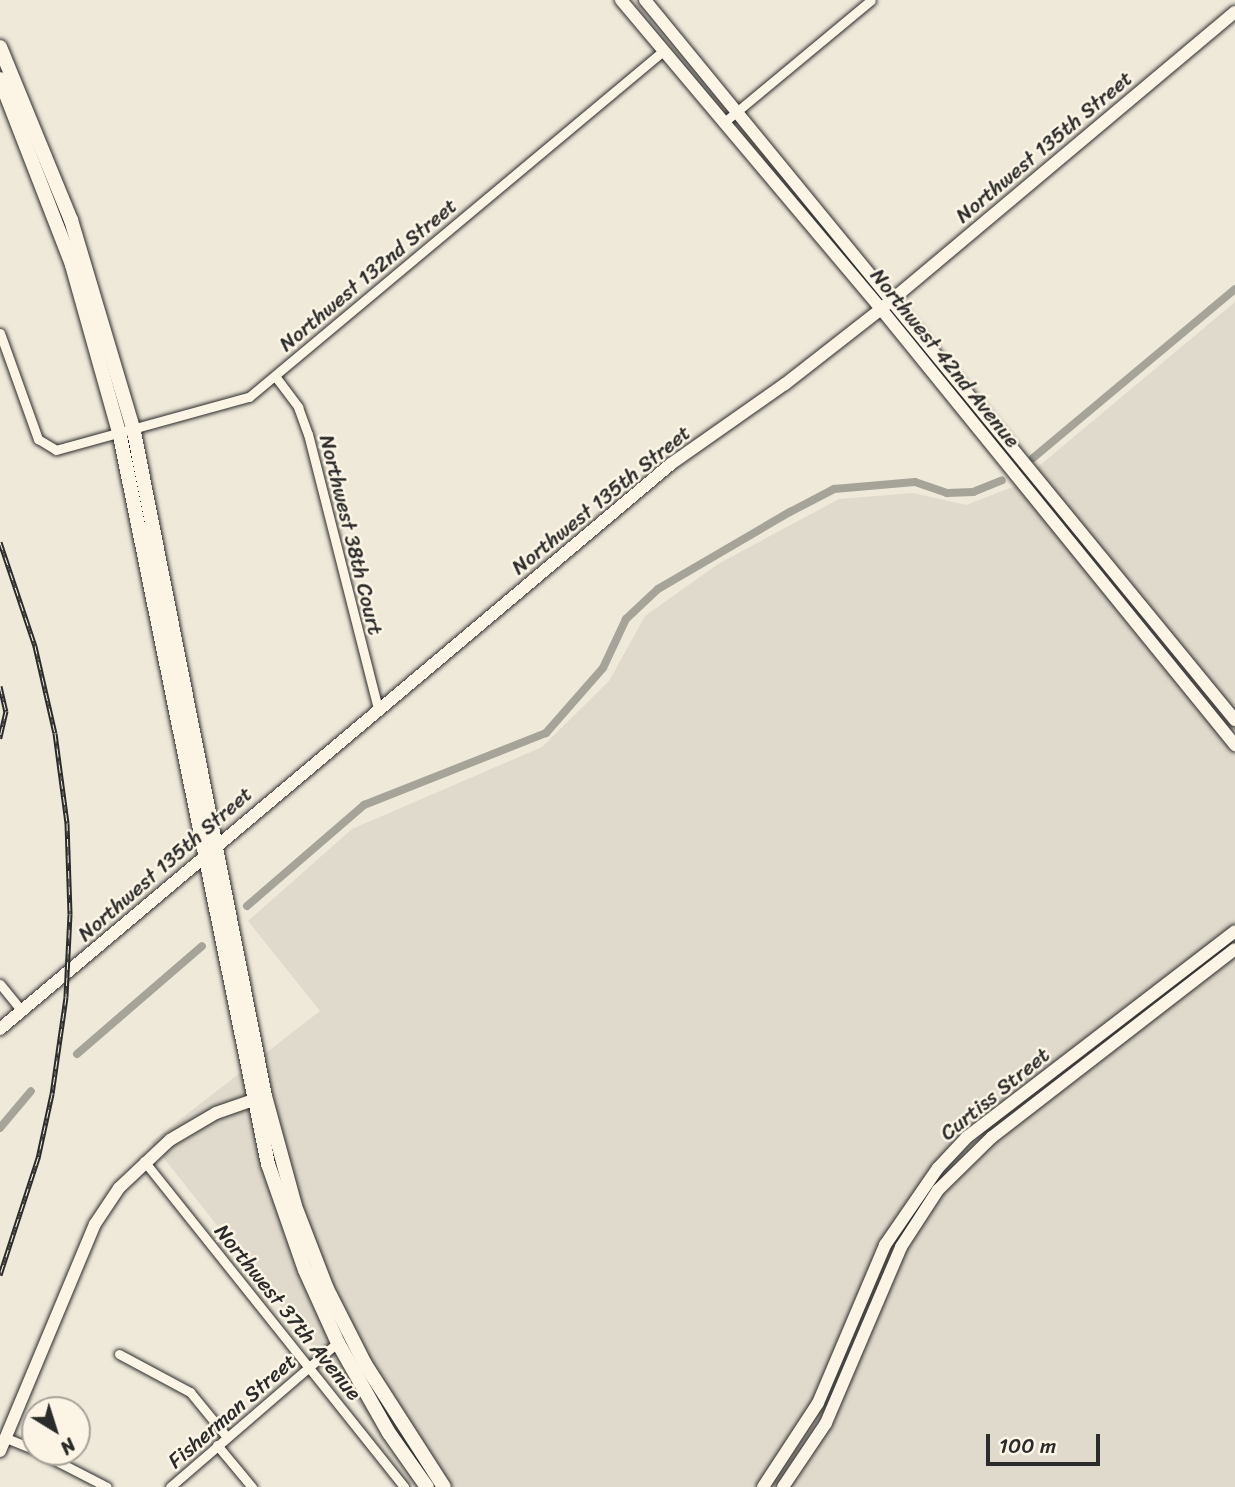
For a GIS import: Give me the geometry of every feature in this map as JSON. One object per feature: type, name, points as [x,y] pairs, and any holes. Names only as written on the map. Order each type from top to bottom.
[{"type":"main road","points":[[0,47],[75,232],[127,434],[215,844],[259,1097]]},
{"type":"main road","points":[[0,79],[72,265],[127,434],[203,855],[285,1219],[389,1433],[427,1487]]},
{"type":"main road","points":[[343,1338],[400,1426],[444,1487]]},
{"type":"street","name":"Northwest 42nd Avenue","points":[[621,0],[881,309],[1235,744]]},
{"type":"street","name":"Northwest 42nd Avenue","points":[[645,0],[1235,720]]},
{"type":"street","points":[[723,123],[871,0]]},
{"type":"street","name":"Northwest 135th Street","points":[[0,1029],[215,844],[671,464],[785,384],[881,309],[1235,12]]},
{"type":"street","points":[[663,51],[678,39]]},
{"type":"street","name":"Northwest 132nd Street","points":[[0,333],[37,439],[56,450],[127,434],[249,397],[663,51]]},
{"type":"street","name":"Northwest 38th Court","points":[[275,376],[298,407],[308,434],[378,709]]},
{"type":"street","points":[[1024,485],[1035,476]]},
{"type":"street","points":[[1177,674],[1189,664]]},
{"type":"street","points":[[1230,935],[1235,950]]},
{"type":"street","name":"Curtiss Street","points":[[763,1487],[812,1416],[900,1218],[967,1137],[1230,935]]},
{"type":"street","name":"Curtiss Street","points":[[783,1487],[832,1410],[913,1227],[938,1190],[978,1149],[1235,950]]},
{"type":"street","points":[[0,984],[22,1011]]},
{"type":"street","points":[[0,1451],[95,1224],[144,1161],[216,1113],[259,1097]]},
{"type":"street","name":"Northwest 37th Avenue","points":[[144,1161],[404,1487]]},
{"type":"street","points":[[900,1218],[913,1227]]},
{"type":"street","name":"Fisherman Street","points":[[170,1487],[343,1338]]},
{"type":"street","points":[[119,1354],[190,1392],[227,1437]]},
{"type":"street","points":[[6,1437],[21,1444]]},
{"type":"street","points":[[217,1445],[251,1487]]},
{"type":"street","points":[[66,1466],[107,1487]]},
{"type":"shaded area","points":[[1235,302],[1235,1487],[424,1487],[151,1142],[320,1011],[248,921],[352,829],[542,747],[609,681],[645,616],[718,564],[839,499],[913,493],[966,505],[1015,486]]},
{"type":"waterway","points":[[1033,458],[1235,289]]},
{"type":"waterway","points":[[247,906],[364,805],[546,733],[603,668],[626,619],[658,589],[790,512],[834,489],[915,482],[947,493],[973,492],[1002,480]]},
{"type":"waterway","points":[[77,1054],[202,946]]},
{"type":"waterway","points":[[0,1128],[31,1091]]},
{"type":"railway","points":[[0,542],[35,646],[55,733],[67,823],[70,914],[66,997],[52,1094],[38,1158],[0,1275]]},
{"type":"railway","points":[[0,686],[6,711],[0,738]]}]
